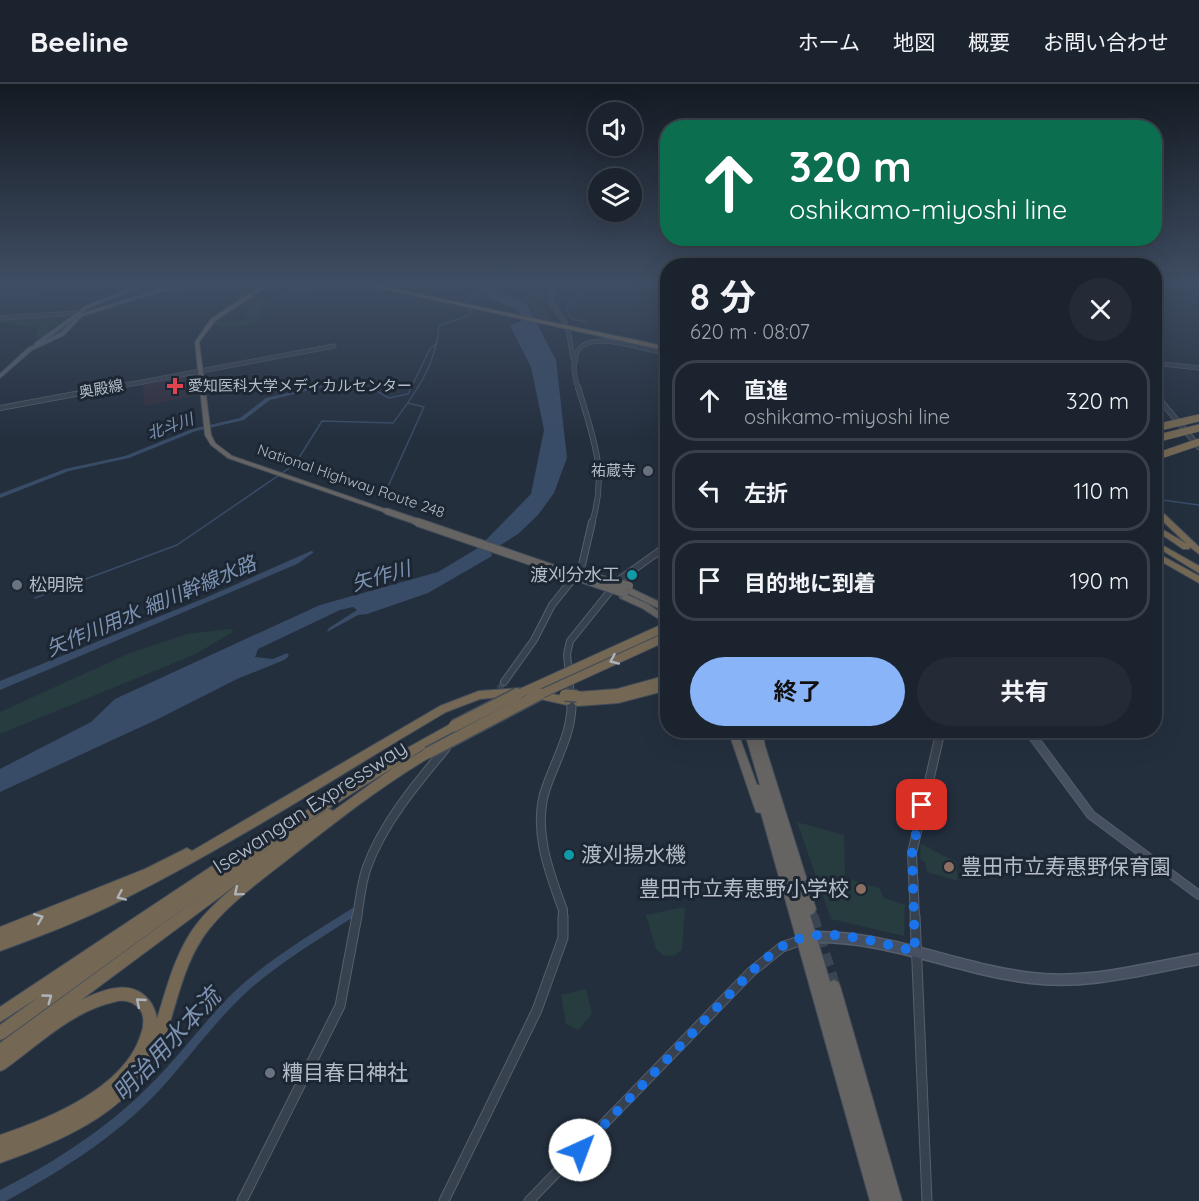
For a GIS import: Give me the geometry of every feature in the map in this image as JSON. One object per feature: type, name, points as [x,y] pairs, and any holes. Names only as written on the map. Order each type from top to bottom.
[{"type":"highway","name":"National Highway Route 248","points":[[201,335],[196,343],[208,427],[213,444],[230,457],[582,574],[625,591]]},
{"type":"highway","points":[[605,335],[660,348]]},
{"type":"highway","points":[[608,335],[660,348]]},
{"type":"highway","points":[[1162,426],[1199,418]]},
{"type":"highway","points":[[1162,432],[1199,424]]},
{"type":"highway","points":[[1162,437],[1199,428]]},
{"type":"highway","points":[[1162,448],[1199,437]]},
{"type":"highway","points":[[1162,455],[1199,445]]},
{"type":"highway","name":"National Highway Route 248","points":[[387,510],[597,584],[625,591]]},
{"type":"highway","points":[[1162,517],[1199,551]]},
{"type":"highway","points":[[1162,532],[1199,556]]},
{"type":"highway","points":[[1162,542],[1199,565]]},
{"type":"highway","points":[[1162,548],[1198,576]]},
{"type":"highway","points":[[1162,560],[1198,576]]},
{"type":"highway","points":[[625,591],[660,602]]},
{"type":"highway","points":[[625,591],[660,606]]},
{"type":"highway","points":[[625,591],[660,611]]},
{"type":"highway","points":[[625,591],[660,618]]},
{"type":"highway","name":"Isewangan Expressway","points":[[0,1033],[229,868],[356,784],[454,726],[552,677],[660,628]]},
{"type":"highway","name":"Isewangan Expressway","points":[[0,1052],[231,881],[402,768],[538,695],[660,640]]},
{"type":"highway","points":[[0,933],[179,858],[450,700],[496,687],[526,688],[572,698],[617,693],[660,681]]},
{"type":"highway","points":[[0,945],[137,888],[215,845],[432,716],[462,701],[505,692],[572,698],[618,699],[660,688]]},
{"type":"highway","points":[[736,738],[768,802],[810,909]]},
{"type":"highway","points":[[745,738],[775,820],[877,1201]]},
{"type":"highway","points":[[750,738],[768,802]]},
{"type":"highway","points":[[759,738],[779,857],[807,938],[888,1201]]},
{"type":"highway","points":[[0,1155],[60,1130],[124,1088],[142,1067],[154,1047],[178,969],[193,940],[207,922],[262,872],[402,768]]},
{"type":"highway","points":[[0,1016],[226,863],[356,784]]},
{"type":"highway","points":[[834,986],[895,1201]]},
{"type":"highway","points":[[0,1064],[75,1012],[106,997],[130,995],[142,1002],[149,1014],[149,1030],[143,1048],[131,1066],[113,1085],[64,1116],[0,1143]]},
{"type":"main road","points":[[0,377],[48,335]]},
{"type":"main road","points":[[30,349],[60,335]]},
{"type":"main road","points":[[1036,738],[1091,815],[1199,894]]},
{"type":"main road","points":[[807,938],[859,938],[994,972],[1032,978],[1070,980],[1102,977],[1199,959]]},
{"type":"street","points":[[569,335],[573,358],[576,360]]},
{"type":"street","points":[[504,682],[534,640],[552,605],[581,569],[586,541],[599,499],[601,478],[591,430],[573,372],[581,344],[594,339],[660,349]]},
{"type":"street","name":"奥殿線","points":[[0,408],[334,346]]},
{"type":"street","points":[[1162,364],[1199,368]]},
{"type":"street","points":[[1162,401],[1199,445]]},
{"type":"street","points":[[444,1201],[537,1010],[563,938],[563,910],[547,865],[542,842],[543,803],[551,769],[566,739],[573,711],[567,654],[570,641],[619,580],[660,551]]},
{"type":"street","points":[[242,1201],[334,1020],[345,991],[370,857],[393,815],[442,751],[491,700]]},
{"type":"street","points":[[927,1201],[915,951],[913,843],[939,750],[940,738]]},
{"type":"street","points":[[529,1201],[751,972],[782,946],[807,938]]},
{"type":"shaded area","points":[[194,372],[197,395],[144,406],[143,382]]},
{"type":"green space","points":[[229,629],[234,631],[196,654],[0,734],[0,712],[130,653],[187,634]]},
{"type":"green space","points":[[797,822],[844,835],[845,878],[879,888],[884,898],[905,905],[904,936],[831,919]]},
{"type":"green space","points":[[921,844],[956,862],[958,881],[927,872],[925,862],[920,859]]},
{"type":"green space","points":[[685,907],[682,950],[675,955],[664,956],[656,949],[646,915]]},
{"type":"green space","points":[[586,989],[592,1014],[578,1030],[566,1024],[561,995]]},
{"type":"water","points":[[515,335],[543,335],[556,360],[567,458],[554,493],[538,515],[518,534],[491,551],[492,556],[428,593],[358,615],[327,632],[329,628],[357,610],[353,607],[340,610],[258,649],[255,657],[273,659],[287,653],[289,656],[0,792],[0,769],[91,722],[115,699],[320,605],[438,572],[478,548],[531,494],[544,430],[531,367]]},
{"type":"water","name":"矢作川用水 細川幹線水路","points":[[311,551],[314,552],[297,564],[0,690],[0,681],[205,598]]},
{"type":"water","name":"明治用水本流","points":[[356,906],[355,916],[288,960],[236,1002],[161,1088],[132,1117],[80,1156],[44,1179],[6,1201],[0,1201],[0,1190],[64,1154],[122,1111],[158,1077],[214,1012],[262,968]]},
{"type":"waterway","points":[[35,598],[177,545],[288,469],[297,461],[322,421],[393,423],[424,378],[434,353],[438,335]]},
{"type":"waterway","points":[[348,386],[375,390],[389,398],[408,394],[430,349],[436,344]]},
{"type":"waterway","name":"北斗川","points":[[0,496],[67,470],[127,457],[194,430],[242,419],[268,399],[322,386],[348,386]]},
{"type":"waterway","points":[[386,491],[424,407],[408,403]]},
{"type":"waterway","points":[[1162,500],[1199,505]]},
{"type":"tunnel","points":[[494,696],[504,682]]},
{"type":"tunnel","points":[[491,700],[495,694]]},
{"type":"tunnel","points":[[810,909],[813,917]]},
{"type":"tunnel","points":[[812,916],[834,986]]},
{"type":"place","name":"愛知医科大学メディカルセンター","points":[[175,386]]},
{"type":"place","name":"祐蔵寺","points":[[648,471]]},
{"type":"place","name":"渡刈分水工","points":[[632,575]]},
{"type":"place","name":"松明院","points":[[17,585]]},
{"type":"place","name":"渡刈揚水機","points":[[569,855]]},
{"type":"place","name":"豊田市立寿惠野保育園","points":[[949,867]]},
{"type":"place","name":"豊田市立寿恵野小学校","points":[[861,889]]},
{"type":"place","name":"糟目春日神社","points":[[270,1073]]},
{"type":"route","points":[[580,1150],[751,972],[782,946],[790,942],[824,935],[859,938],[915,951],[912,853],[922,805]]},
{"type":"water label","name":"矢作川","points":[[381,576]]}]
